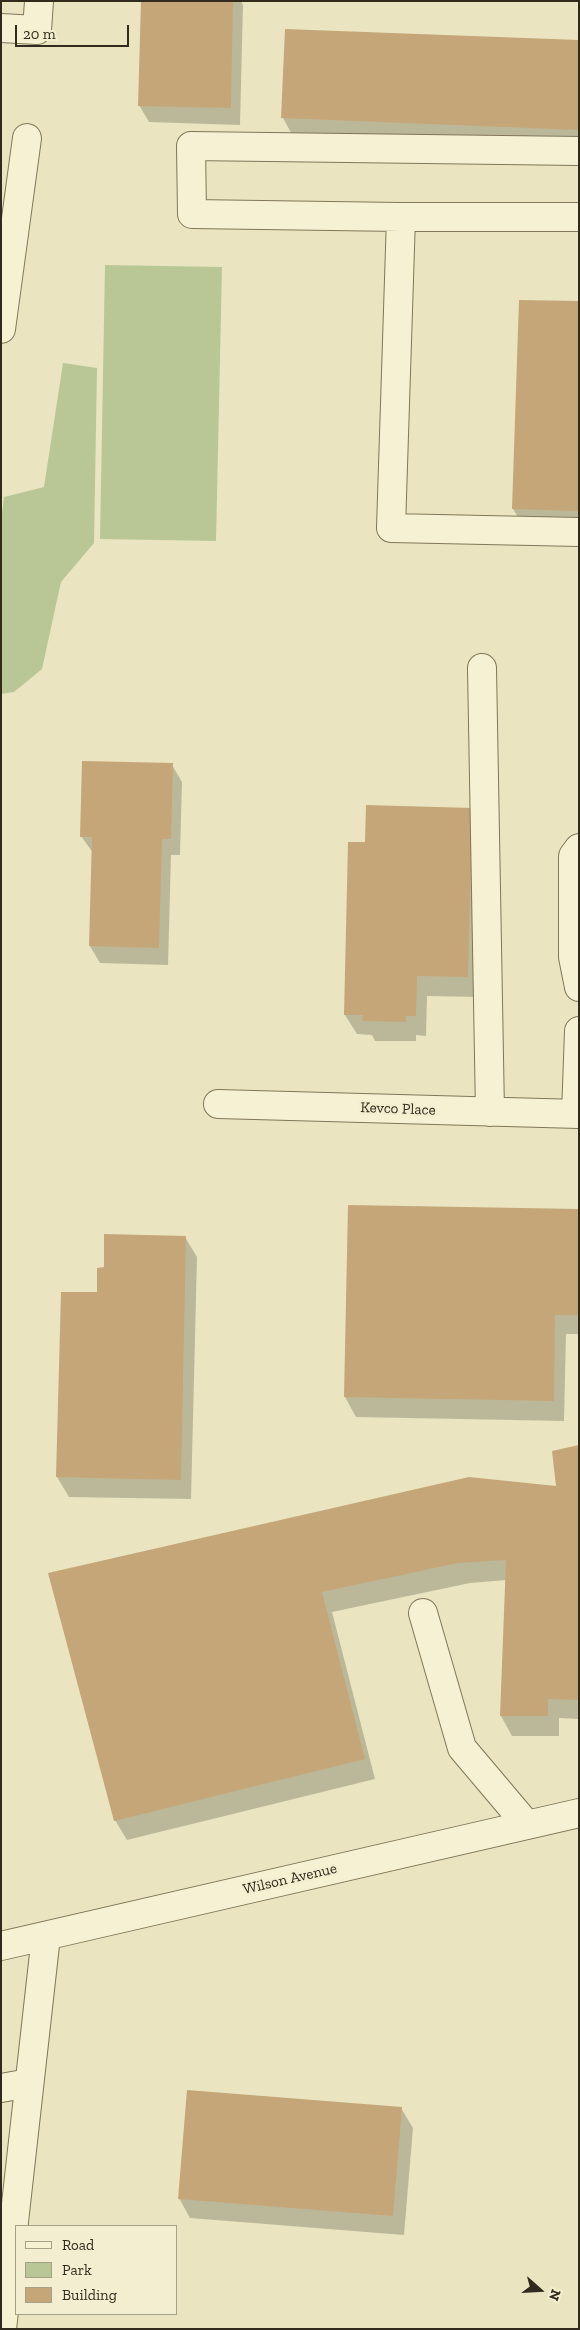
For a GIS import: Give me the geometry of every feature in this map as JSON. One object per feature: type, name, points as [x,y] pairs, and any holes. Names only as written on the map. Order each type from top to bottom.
[{"type":"street","points":[[1,28],[37,30],[39,1]]},
{"type":"street","points":[[1,329],[11,182],[27,138]]},
{"type":"street","points":[[579,151],[191,146],[192,214],[579,217]]},
{"type":"street","points":[[401,217],[391,528],[579,532]]},
{"type":"street","points":[[482,668],[490,1112]]},
{"type":"street","points":[[579,848],[573,856],[572,948],[579,987]]},
{"type":"street","points":[[577,1114],[579,1031]]},
{"type":"street","name":"Kevco Place","points":[[218,1104],[577,1114]]},
{"type":"street","points":[[423,1613],[462,1748],[527,1825]]},
{"type":"street","name":"Wilson Avenue","points":[[1,1946],[579,1813]]},
{"type":"street","points":[[2,2329],[46,1936]]},
{"type":"street","points":[[1,2088],[29,2083]]},
{"type":"green space","points":[[105,265],[222,267],[216,541],[100,539]]},
{"type":"green space","points":[[63,363],[97,368],[94,543],[61,582],[42,669],[14,692],[1,694],[1,522],[4,497],[44,487]]},
{"type":"building","points":[[141,1],[233,1],[231,108],[138,106]]},
{"type":"building","points":[[285,29],[579,40],[579,130],[281,118]]},
{"type":"building","points":[[519,300],[579,301],[579,511],[512,509]]},
{"type":"building","points":[[82,761],[173,763],[171,839],[162,839],[159,948],[89,946],[92,837],[80,837]]},
{"type":"building","points":[[366,805],[472,808],[468,977],[417,976],[416,1016],[406,1016],[406,1022],[362,1021],[363,1015],[344,1015],[348,842],[365,842]]},
{"type":"building","points":[[348,1205],[579,1209],[579,1315],[555,1315],[554,1401],[344,1397]]},
{"type":"building","points":[[104,1234],[186,1236],[181,1480],[56,1477],[61,1292],[97,1292],[97,1268],[104,1267]]},
{"type":"building","points":[[579,1445],[579,1700],[548,1699],[548,1716],[500,1716],[506,1560],[458,1563],[322,1592],[365,1759],[114,1821],[48,1573],[469,1477],[556,1486],[552,1451]]},
{"type":"building","points":[[187,2090],[402,2107],[393,2216],[178,2199]]}]
